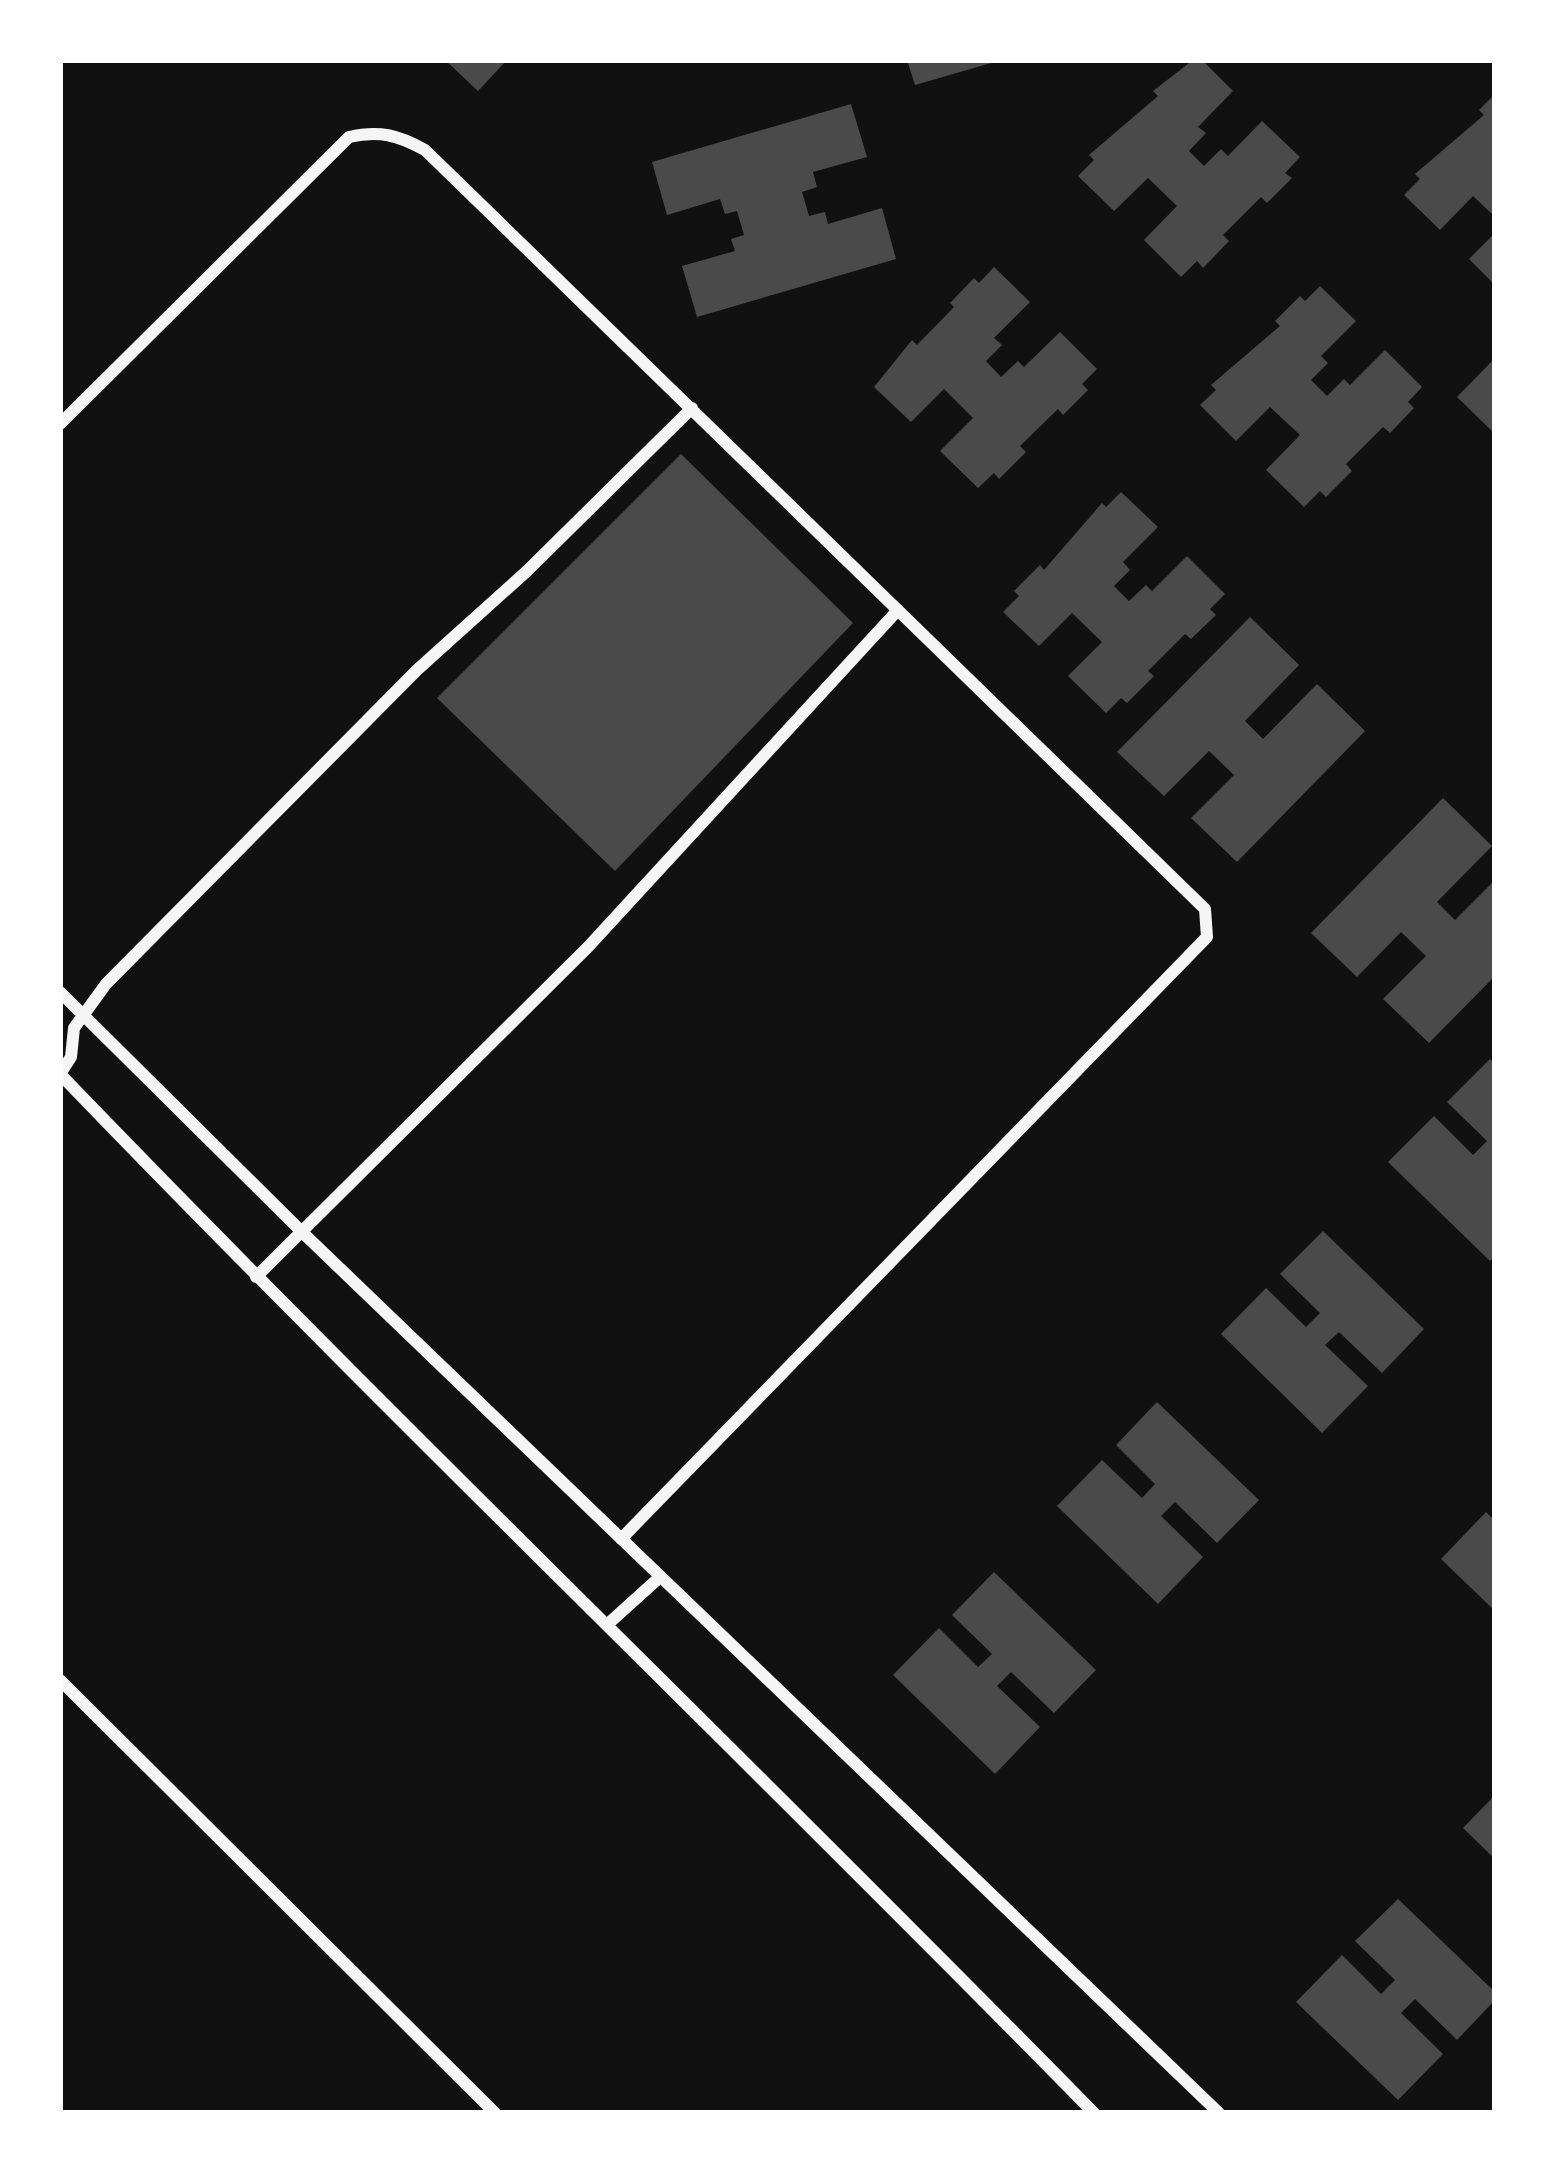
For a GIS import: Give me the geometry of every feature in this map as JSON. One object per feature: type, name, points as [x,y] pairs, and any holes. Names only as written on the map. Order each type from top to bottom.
[{"type":"street","points":[[60,424],[349,137],[374,131],[401,137],[425,151],[1205,909],[1207,937],[621,1539]]},
{"type":"street","points":[[692,408],[527,572],[417,670],[83,1014],[71,1039],[69,1064],[60,1074],[256,1277],[609,1622],[1094,2113]]},
{"type":"street","points":[[256,1277],[588,947],[898,610]]},
{"type":"street","points":[[60,992],[302,1232],[1220,2113]]},
{"type":"street","points":[[609,1622],[660,1577]]},
{"type":"street","points":[[60,1680],[495,2113]]},
{"type":"building","points":[[445,60],[507,60],[478,91]]},
{"type":"building","points":[[907,60],[998,60],[998,61],[915,85]]},
{"type":"building","points":[[1193,60],[1202,60],[1233,91],[1198,127],[1206,133],[1189,151],[1204,166],[1221,149],[1228,156],[1262,121],[1300,157],[1285,173],[1292,178],[1267,203],[1261,197],[1223,235],[1229,241],[1203,268],[1197,261],[1181,277],[1144,240],[1177,206],[1148,178],[1114,211],[1078,176],[1094,160],[1089,155],[1158,96],[1153,91]]},
{"type":"building","points":[[1495,94],[1495,217],[1473,196],[1440,230],[1404,195],[1420,179],[1415,174],[1484,115],[1479,110]]},
{"type":"building","points":[[851,104],[867,157],[813,172],[817,187],[802,192],[809,216],[825,212],[828,224],[882,208],[896,259],[697,317],[682,266],[735,251],[731,239],[744,235],[737,211],[725,214],[720,199],[667,215],[652,162]]},
{"type":"building","points":[[1495,233],[1495,285],[1469,259]]},
{"type":"building","points":[[994,267],[1030,302],[994,338],[1002,345],[986,361],[1001,377],[1018,361],[1024,367],[1060,332],[1097,369],[1082,384],[1088,390],[1063,415],[1058,409],[1020,446],[1026,452],[999,479],[994,473],[978,488],[940,451],[973,418],[944,389],[911,422],[874,387],[912,340],[917,345],[954,307],[950,303],[974,278],[979,283]]},
{"type":"building","points":[[1320,286],[1356,321],[1321,356],[1328,363],[1311,380],[1327,396],[1344,379],[1350,385],[1385,350],[1422,387],[1408,402],[1414,408],[1390,433],[1383,427],[1346,464],[1352,471],[1326,497],[1320,491],[1304,507],[1266,470],[1300,435],[1270,407],[1236,441],[1200,405],[1216,390],[1211,385],[1280,326],[1275,321],[1300,296],[1305,301]]},
{"type":"building","points":[[1495,358],[1495,434],[1457,397]]},
{"type":"building","points":[[681,454],[853,623],[615,871],[437,698]]},
{"type":"building","points":[[1121,492],[1158,527],[1123,562],[1130,570],[1114,586],[1129,601],[1146,585],[1152,591],[1187,556],[1225,594],[1210,609],[1216,615],[1191,639],[1185,634],[1148,671],[1154,676],[1127,703],[1121,698],[1106,713],[1068,676],[1102,642],[1072,613],[1039,646],[1003,612],[1019,596],[1014,591],[1040,565],[1044,570],[1102,503],[1106,507]]},
{"type":"building","points":[[1250,617],[1299,665],[1245,721],[1263,739],[1317,684],[1365,731],[1237,862],[1191,818],[1234,775],[1209,751],[1164,796],[1117,752]]},
{"type":"building","points":[[1443,798],[1492,846],[1437,902],[1455,920],[1495,880],[1495,976],[1429,1043],[1383,999],[1426,956],[1401,932],[1357,977],[1311,933]]},
{"type":"building","points":[[1490,1059],[1495,1064],[1495,1256],[1490,1261],[1388,1162],[1434,1116],[1473,1155],[1487,1141],[1447,1102]]},
{"type":"building","points":[[1323,1231],[1424,1329],[1382,1373],[1339,1332],[1325,1345],[1368,1386],[1322,1433],[1221,1334],[1266,1288],[1306,1327],[1320,1313],[1280,1274]]},
{"type":"building","points":[[1157,1402],[1259,1500],[1217,1543],[1175,1502],[1161,1516],[1203,1557],[1158,1604],[1057,1506],[1102,1460],[1142,1498],[1155,1484],[1116,1445]]},
{"type":"building","points":[[1486,1512],[1495,1521],[1495,1611],[1441,1559]]},
{"type":"building","points":[[994,1572],[1096,1670],[1054,1713],[1011,1672],[997,1686],[1040,1727],[995,1774],[893,1675],[939,1628],[978,1667],[992,1654],[952,1615]]},
{"type":"building","points":[[1495,1795],[1495,1859],[1463,1828]]},
{"type":"building","points":[[1398,1899],[1495,1992],[1495,2000],[1457,2040],[1415,1999],[1401,2013],[1443,2054],[1398,2100],[1296,2002],[1342,1955],[1381,1994],[1395,1980],[1355,1941]]}]
